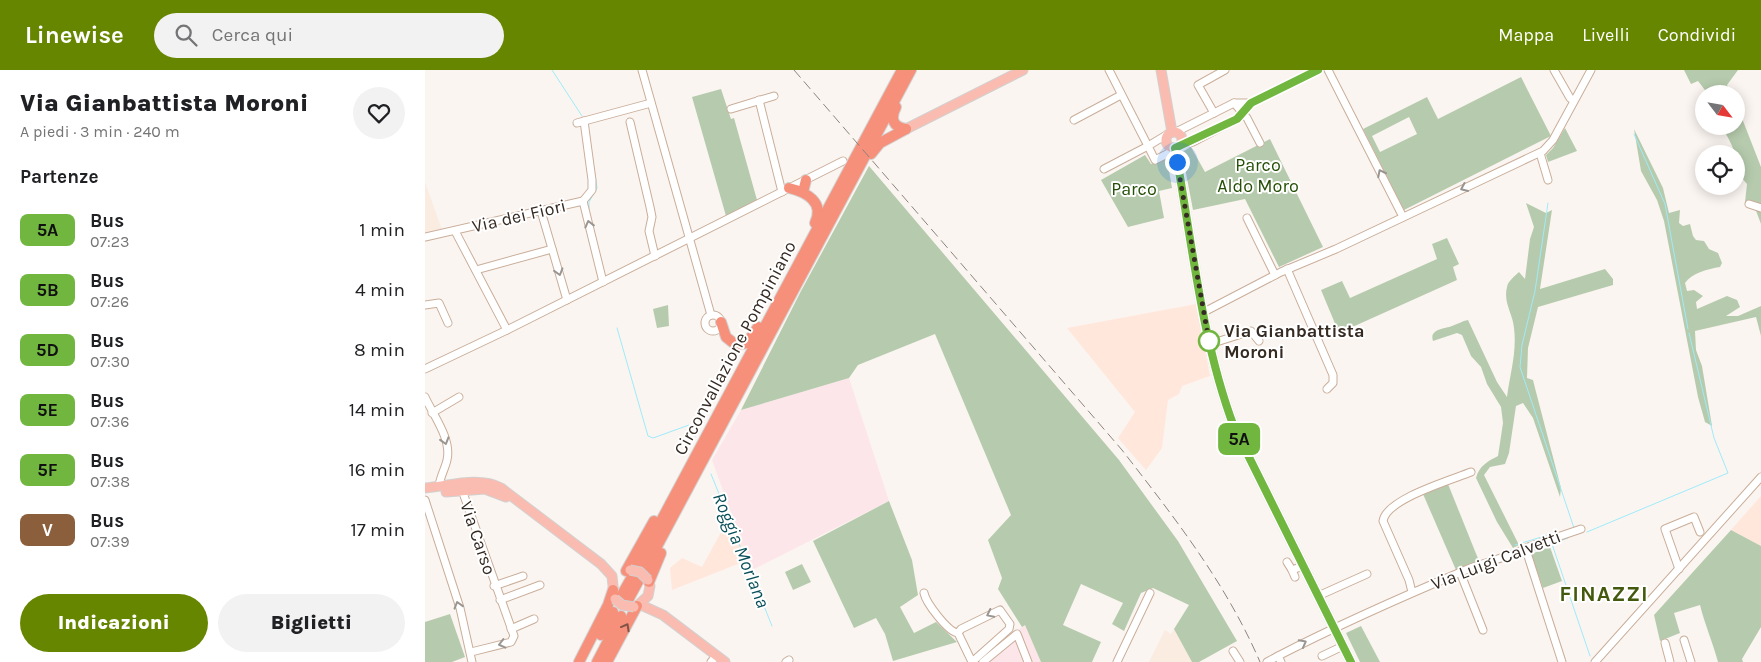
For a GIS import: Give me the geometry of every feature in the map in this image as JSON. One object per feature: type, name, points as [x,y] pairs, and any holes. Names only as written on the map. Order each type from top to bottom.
[{"type":"highway","points":[[906,73],[906,89],[893,116],[897,126],[907,129]]},
{"type":"highway","points":[[863,149],[906,73]]},
{"type":"highway","points":[[829,222],[841,210],[873,150],[881,143],[907,129]]},
{"type":"highway","name":"Circonvallazione Pompiniano","points":[[625,599],[741,388],[829,222],[863,149]]},
{"type":"highway","name":"Circonvallazione Pompiniano","points":[[638,575],[743,367],[863,149]]},
{"type":"highway","points":[[803,192],[806,180]]},
{"type":"highway","points":[[721,322],[729,341],[735,344],[747,343],[785,290],[794,260],[818,214],[815,201],[803,192],[785,190]]},
{"type":"highway","points":[[638,575],[655,564],[728,426],[741,388]]},
{"type":"highway","points":[[579,662],[608,604],[625,599],[615,647],[608,662]]},
{"type":"highway","points":[[587,662],[617,614],[597,662]]},
{"type":"main road","points":[[907,129],[1023,70]]},
{"type":"main road","points":[[1161,70],[1172,132],[1166,143],[1176,148]]},
{"type":"main road","points":[[1172,132],[1182,140],[1176,148],[1204,312],[1213,344],[1217,376],[1234,427],[1351,662]]},
{"type":"main road","points":[[425,488],[478,482],[492,483],[601,564],[612,570],[638,575],[663,615],[713,659],[725,662]]},
{"type":"main road","points":[[425,493],[492,490],[520,502]]},
{"type":"main road","points":[[601,564],[612,576],[625,599],[663,615]]},
{"type":"main road","points":[[625,599],[638,575]]},
{"type":"main road","points":[[625,599],[638,575]]},
{"type":"street","points":[[642,70],[711,315]]},
{"type":"street","points":[[1109,70],[1155,160],[1237,119],[1251,103]]},
{"type":"street","points":[[1214,113],[1198,84],[1225,70]]},
{"type":"street","points":[[1104,168],[1172,132],[1234,103],[1251,103],[1317,70]]},
{"type":"street","points":[[1329,70],[1403,217]]},
{"type":"street","points":[[1554,70],[1569,98],[1573,100]]},
{"type":"street","points":[[1204,312],[1287,269],[1324,252],[1336,249],[1540,153],[1553,140],[1587,72]]},
{"type":"street","points":[[1074,120],[1121,95]]},
{"type":"street","points":[[731,109],[774,96]]},
{"type":"street","points":[[759,100],[785,190]]},
{"type":"street","points":[[603,282],[583,201],[592,190],[593,180],[580,122],[651,103]]},
{"type":"street","points":[[1234,103],[1244,113],[1260,143]]},
{"type":"street","points":[[1205,117],[1206,126],[1212,132]]},
{"type":"street","points":[[631,122],[652,217],[649,231],[655,256]]},
{"type":"street","points":[[1540,153],[1548,180]]},
{"type":"street","points":[[425,369],[507,330],[843,161]]},
{"type":"street","name":"Via dei Fiori","points":[[425,237],[583,201]]},
{"type":"street","points":[[1749,204],[1761,208]]},
{"type":"street","points":[[541,211],[567,300]]},
{"type":"street","points":[[1247,218],[1275,275]]},
{"type":"street","points":[[455,231],[507,330]]},
{"type":"street","points":[[476,270],[552,250]]},
{"type":"street","points":[[1287,269],[1333,375],[1333,383],[1327,389]]},
{"type":"street","points":[[425,305],[439,303],[448,323]]},
{"type":"street","points":[[711,315],[718,317],[721,322],[717,329],[709,329],[706,321],[711,315]]},
{"type":"street","points":[[1213,344],[1251,331],[1259,341]]},
{"type":"street","points":[[425,397],[445,439],[447,449],[447,458],[439,486]]},
{"type":"street","points":[[432,413],[459,397]]},
{"type":"street","name":"Via Luigi Calvetti","points":[[1412,592],[1409,580],[1383,521],[1384,515],[1397,502],[1471,472]]},
{"type":"street","points":[[1595,662],[1761,477]]},
{"type":"street","name":"Via Carso","points":[[462,490],[511,629]]},
{"type":"street","points":[[425,500],[471,652],[472,662]]},
{"type":"street","points":[[1679,569],[1665,529],[1694,517],[1700,532]]},
{"type":"street","name":"Via Luigi Calvetti","points":[[1267,662],[1279,659],[1334,627],[1412,592],[1490,560],[1524,551],[1528,547],[1581,530]]},
{"type":"street","points":[[1524,551],[1527,553],[1562,662]]},
{"type":"street","points":[[1287,562],[1293,573],[1303,566]]},
{"type":"street","points":[[1460,572],[1483,630]]},
{"type":"street","points":[[1318,596],[1367,574]]},
{"type":"street","name":"Via Carso","points":[[495,586],[523,576]]},
{"type":"street","points":[[500,600],[540,585]]},
{"type":"street","points":[[923,593],[929,605],[952,631],[958,633],[972,662],[1009,629],[1010,624],[999,610],[961,629],[958,633]]},
{"type":"street","points":[[1117,662],[1150,593]]},
{"type":"street","points":[[471,652],[511,642],[514,636],[511,629],[534,619]]},
{"type":"street","points":[[983,662],[1017,634],[1028,662]]},
{"type":"street","points":[[1684,640],[1691,662]]},
{"type":"street","points":[[1665,643],[1670,662]]},
{"type":"street","points":[[1322,656],[1343,646]]},
{"type":"street","points":[[1233,651],[1240,662]]},
{"type":"shaded area","points":[[425,182],[442,230],[425,234]]},
{"type":"shaded area","points":[[1196,304],[1210,376],[1182,386],[1179,394],[1168,400],[1162,448],[1146,470],[1118,438],[1135,412],[1067,328]]},
{"type":"shaded area","points":[[849,378],[889,501],[746,573],[741,563],[748,560],[712,460],[741,410]]},
{"type":"shaded area","points":[[1761,496],[1761,546],[1731,530]]},
{"type":"shaded area","points":[[731,514],[748,560],[672,590],[670,568],[682,558],[702,567]]},
{"type":"shaded area","points":[[1025,624],[1041,662],[991,662],[989,657]]},
{"type":"shaded area","points":[[1174,629],[1192,662],[1149,662],[1165,630],[1171,634]]},
{"type":"green space","points":[[1684,70],[1738,70],[1727,85],[1701,85],[1698,81],[1691,84]]},
{"type":"green space","points":[[1521,77],[1551,136],[1404,210],[1363,129],[1427,97],[1438,119]],"holes":[[[1409,117],[1417,134],[1380,152],[1372,136]]]},
{"type":"green space","points":[[721,89],[731,119],[734,118],[757,200],[726,216],[692,97]]},
{"type":"green space","points":[[1745,126],[1761,167],[1761,224],[1755,208],[1745,202],[1747,184],[1745,182],[1745,145],[1731,145],[1726,135],[1745,135]]},
{"type":"green space","points":[[1565,128],[1577,151],[1548,162],[1546,155],[1553,148]]},
{"type":"green space","points":[[1634,129],[1663,188],[1669,213],[1680,210],[1679,223],[1683,226],[1690,224],[1696,240],[1704,241],[1709,249],[1718,253],[1722,263],[1720,267],[1696,274],[1685,283],[1687,291],[1694,290],[1703,296],[1696,302],[1697,309],[1727,296],[1737,300],[1740,307],[1726,316],[1738,316],[1761,306],[1761,336],[1756,317],[1695,331],[1696,350],[1702,366],[1712,426],[1705,422],[1698,397],[1664,221],[1657,200],[1641,171]]},
{"type":"green space","name":"Parco Aldo Moro","points":[[1270,139],[1323,247],[1279,267],[1245,199],[1193,210],[1182,152],[1191,147],[1205,172]]},
{"type":"green space","name":"Parco","points":[[1145,155],[1151,164],[1167,159],[1172,188],[1159,191],[1164,218],[1128,227],[1101,180]]},
{"type":"green space","points":[[869,166],[1119,460],[1178,541],[1237,641],[1199,662],[1192,662],[1174,629],[1189,605],[1153,588],[1141,593],[1124,631],[1112,624],[1123,603],[1081,584],[1063,625],[1101,642],[1092,662],[1041,662],[1025,625],[1022,627],[998,589],[1002,578],[988,540],[1011,515],[935,334],[858,365],[849,378],[741,410],[801,291]]},
{"type":"green space","points":[[1526,203],[1546,213],[1552,210],[1540,289],[1605,269],[1613,279],[1613,285],[1538,307],[1528,348],[1527,378],[1533,380],[1561,488],[1560,497],[1533,418],[1523,403],[1516,406],[1509,453],[1505,464],[1490,467],[1484,475],[1519,545],[1513,548],[1497,522],[1476,478],[1487,462],[1498,456],[1503,423],[1501,407],[1487,384],[1481,367],[1471,356],[1462,335],[1457,333],[1433,341],[1432,337],[1438,330],[1468,320],[1497,382],[1507,397],[1515,337],[1506,293],[1511,279],[1519,272],[1525,279],[1530,239],[1534,227]]},
{"type":"green space","points":[[1447,238],[1459,264],[1453,267],[1457,280],[1339,333],[1321,290],[1342,281],[1350,298],[1437,259],[1432,244]]},
{"type":"green space","points":[[668,305],[669,326],[657,328],[653,309]]},
{"type":"green space","points":[[1448,484],[1479,561],[1456,570],[1423,494]]},
{"type":"green space","points":[[889,501],[912,560],[918,595],[900,607],[914,633],[936,622],[957,642],[893,661],[885,634],[876,618],[854,628],[813,541]]},
{"type":"green space","points":[[1731,530],[1761,546],[1761,627],[1742,659],[1743,662],[1718,662],[1700,605],[1674,613],[1680,633],[1660,641],[1654,615]]},
{"type":"green space","points":[[1550,547],[1562,581],[1543,588],[1531,554]]},
{"type":"green space","points":[[802,564],[811,582],[793,590],[785,572]]},
{"type":"green space","points":[[450,614],[465,657],[452,662],[425,662],[425,622]]},
{"type":"green space","points":[[1361,626],[1380,662],[1360,662],[1346,633]]},
{"type":"waterway","name":"Roggia Morlana","points":[[552,70],[582,116]]},
{"type":"waterway","points":[[1634,134],[1665,204],[1688,329]]},
{"type":"waterway","name":"Roggia Morlana","points":[[589,135],[597,188],[589,202],[589,209]]},
{"type":"waterway","points":[[1548,203],[1535,291],[1522,345],[1520,367],[1574,528]]},
{"type":"waterway","name":"Roggia Morlana","points":[[617,328],[648,436],[653,438],[689,425],[695,436]]},
{"type":"waterway","points":[[1587,532],[1728,473],[1714,438],[1689,333]]},
{"type":"waterway","name":"Roggia Morlana","points":[[711,474],[772,626]]},
{"type":"waterway","points":[[1515,545],[1548,535]]},
{"type":"waterway","points":[[1530,552],[1568,538]]},
{"type":"waterway","points":[[1552,544],[1590,656]]},
{"type":"waterway","points":[[1505,561],[1519,556]]},
{"type":"railway","points":[[794,70],[1122,450],[1180,526],[1215,578],[1260,662]]},
{"type":"bus line","name":"5A","points":[[1318,70],[1251,103],[1237,119],[1193,142],[1175,148],[1210,344],[1225,403],[1234,427],[1351,662]]},
{"type":"place","name":"Via Gianbattista Moroni","points":[[1209,341]]},
{"type":"district","name":"FINAZZI","points":[[1604,593]]},
{"type":"route","points":[[1177,162],[1209,341]]}]
